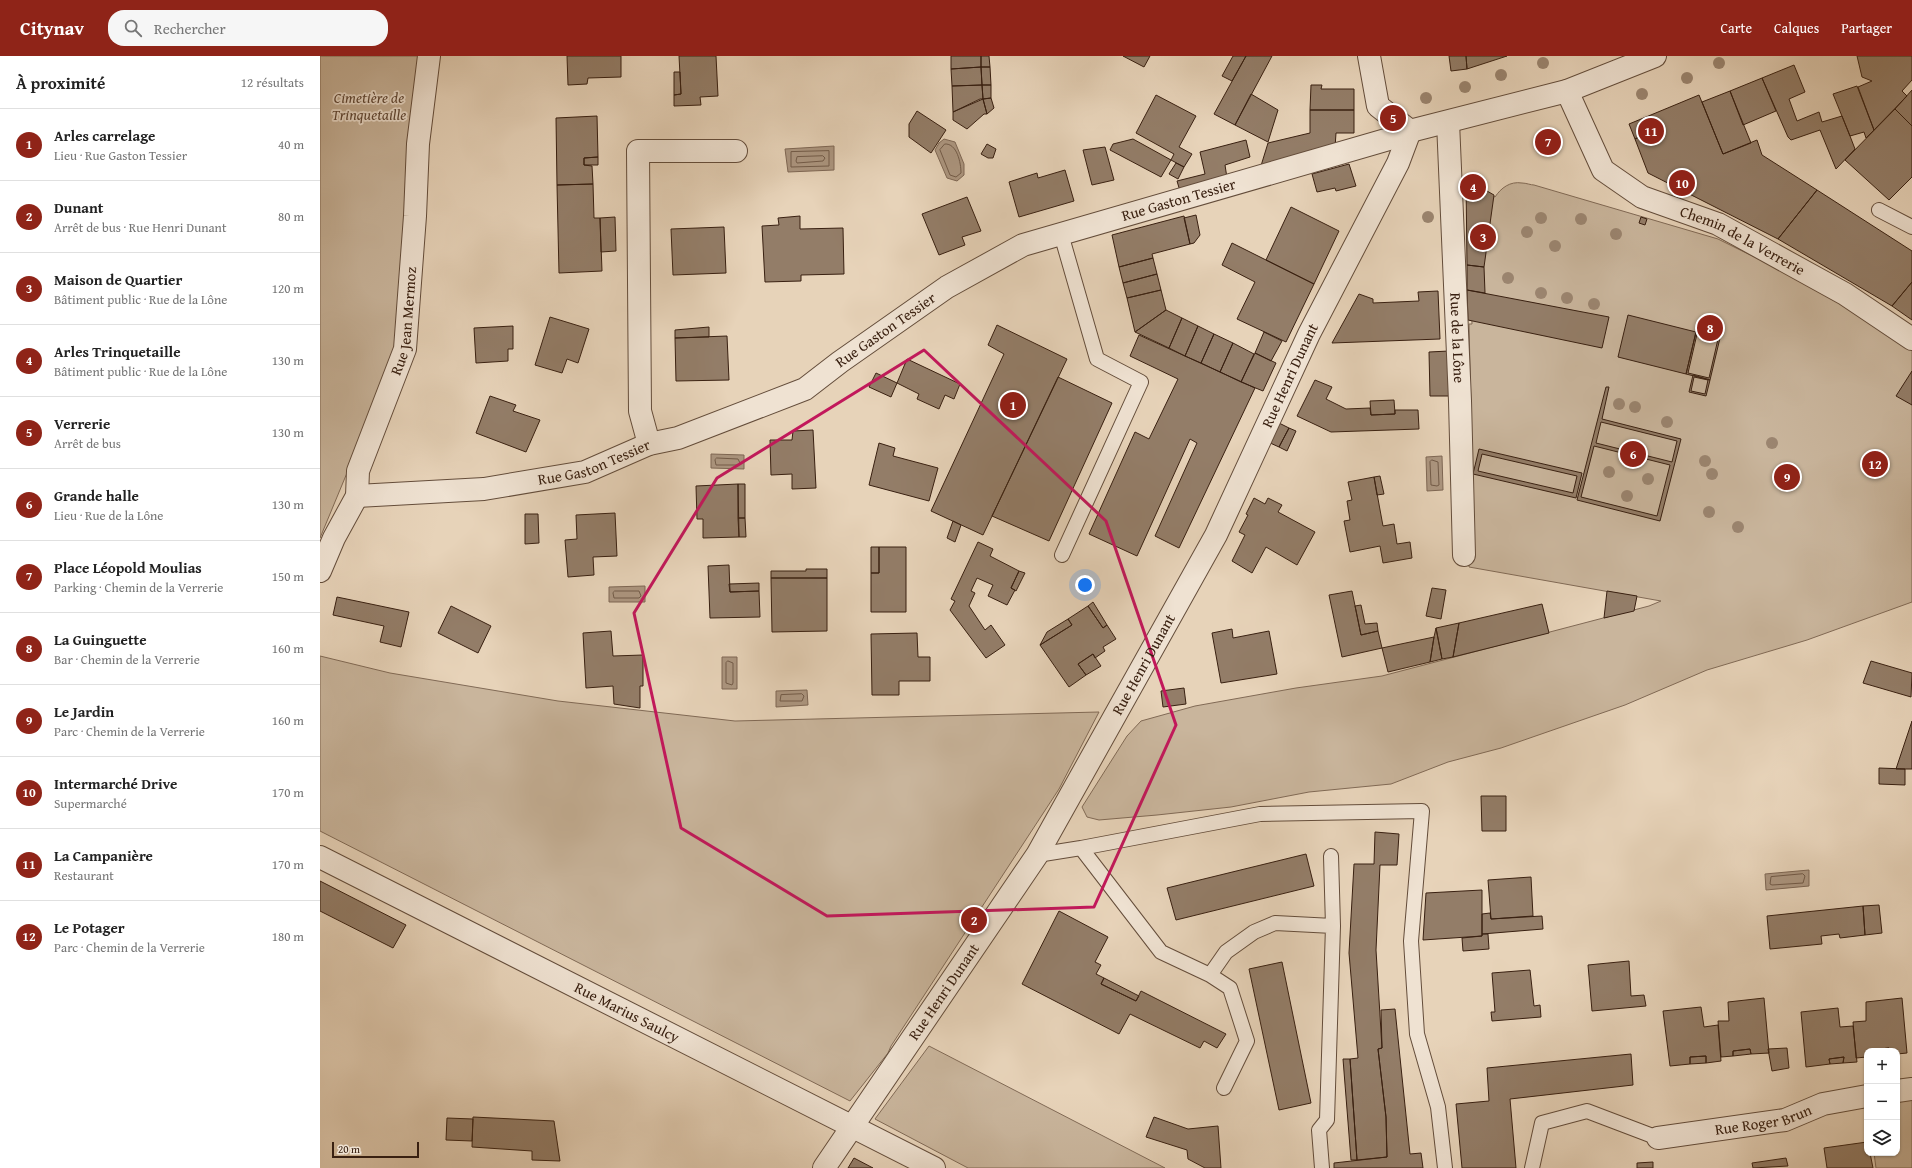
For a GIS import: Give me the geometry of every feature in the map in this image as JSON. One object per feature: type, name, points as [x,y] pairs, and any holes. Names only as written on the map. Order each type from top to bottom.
[{"type":"street","name":"Rue Jean Mermoz","points":[[320,571],[334,538],[357,496],[358,471],[404,349],[415,216],[418,144],[429,56]]},
{"type":"street","points":[[1369,56],[1378,106],[1410,131]]},
{"type":"street","name":"Rue Gaston Tessier","points":[[357,496],[484,489],[584,472],[649,444],[678,438],[805,388],[947,287],[1023,245],[1389,139],[1410,131],[1567,91],[1655,56]]},
{"type":"street","name":"Chemin de la Verrerie","points":[[1567,91],[1603,170],[1642,197],[1725,228],[1845,294],[1912,338]]},
{"type":"street","name":"Rue de la Lône","points":[[1448,122],[1460,401],[1464,554]]},
{"type":"street","name":"Rue Henri Dunant","points":[[824,1168],[1037,855],[1216,535],[1309,334],[1398,163],[1410,131]]},
{"type":"street","points":[[649,444],[640,412],[638,151],[736,151]]},
{"type":"street","name":"Rue Marius Saulcy","points":[[320,857],[934,1168]]},
{"type":"street","points":[[1900,1090],[1912,1088]]},
{"type":"street","name":"Rue Roger Brun","points":[[1658,1138],[1786,1120],[1823,1104],[1864,1097]]},
{"type":"lane","points":[[1879,210],[1912,227]]},
{"type":"lane","points":[[1061,234],[1097,359],[1141,382],[1062,555]]},
{"type":"lane","points":[[1037,855],[1260,814],[1422,811],[1412,949],[1417,1034],[1438,1107],[1445,1168]]},
{"type":"lane","points":[[1081,848],[1162,952],[1210,975],[1230,988],[1247,1041],[1224,1088]]},
{"type":"lane","points":[[1322,1168],[1319,1130],[1327,1120],[1333,926],[1331,856]]},
{"type":"lane","points":[[1210,975],[1226,952],[1254,932],[1275,923],[1333,926]]},
{"type":"lane","points":[[1532,1168],[1542,1123],[1587,1111],[1658,1138]]},
{"type":"highlighted area","points":[[924,350],[1106,521],[1176,725],[1094,907],[827,916],[681,828],[634,613],[717,478]]},
{"type":"green space","name":"Cimetière de Trinquetaille","points":[[320,56],[422,56],[398,350],[320,538]]},
{"type":"green space","points":[[1467,182],[1495,197],[1503,188],[1510,184],[1525,183],[1534,185],[1718,239],[1849,304],[1912,350],[1912,602],[1807,640],[1707,670],[1625,705],[1501,748],[1448,762],[1391,784],[1309,792],[1231,807],[1099,820],[1087,817],[1082,807],[1127,736],[1141,721],[1195,706],[1296,688],[1382,676],[1649,606],[1661,601],[1469,567],[1471,411],[1469,324],[1472,324]]},
{"type":"green space","points":[[320,656],[390,673],[558,701],[735,721],[1099,712],[1059,789],[891,1046],[888,1053],[850,1101],[320,831]]},
{"type":"green space","points":[[929,1046],[1165,1168],[968,1168],[875,1119]]},
{"type":"green space","points":[[1912,1099],[1912,1168],[1876,1168],[1874,1156],[1900,1156],[1900,1101]]},
{"type":"water","points":[[944,139],[955,142],[964,164],[964,175],[957,181],[947,178],[935,150],[939,143]]},
{"type":"water","points":[[834,146],[834,170],[788,172],[785,149]]},
{"type":"water","points":[[711,454],[744,455],[744,469],[711,468]]},
{"type":"water","points":[[1442,456],[1443,490],[1427,491],[1426,457]]},
{"type":"water","points":[[645,586],[645,602],[609,602],[609,587]]},
{"type":"water","points":[[722,657],[737,657],[737,689],[722,689]]},
{"type":"water","points":[[807,690],[808,705],[776,707],[776,691]]},
{"type":"water","points":[[1809,870],[1809,886],[1766,890],[1765,874]]},
{"type":"building","points":[[567,56],[621,56],[621,77],[588,78],[587,84],[568,85]]},
{"type":"building","points":[[679,56],[716,56],[718,96],[700,97],[701,105],[674,106],[674,95],[681,94]]},
{"type":"building","points":[[951,56],[981,56],[981,67],[951,69]]},
{"type":"building","points":[[981,56],[989,56],[990,67],[981,67]]},
{"type":"building","points":[[1123,56],[1150,56],[1144,67]]},
{"type":"building","points":[[1233,56],[1246,56],[1232,81],[1222,76]]},
{"type":"building","points":[[1246,56],[1272,56],[1235,125],[1214,114]]},
{"type":"building","points":[[1449,56],[1466,56],[1467,69],[1451,71]]},
{"type":"building","points":[[1466,56],[1507,56],[1467,69]]},
{"type":"building","points":[[1857,56],[1912,56],[1912,80],[1902,91],[1907,96],[1874,130],[1858,87],[1872,81],[1862,77]]},
{"type":"building","points":[[1794,65],[1805,92],[1789,99],[1797,121],[1819,112],[1822,122],[1842,116],[1855,149],[1836,169],[1820,130],[1791,140],[1788,137],[1762,78]]},
{"type":"building","points":[[981,67],[990,67],[991,85],[982,85]]},
{"type":"building","points":[[981,67],[982,85],[952,86],[951,69]]},
{"type":"building","points":[[674,72],[680,72],[681,94],[674,95]]},
{"type":"building","points":[[1762,78],[1776,111],[1743,125],[1730,91]]},
{"type":"building","points":[[982,85],[991,85],[991,98],[983,99]]},
{"type":"building","points":[[982,85],[983,99],[953,112],[952,86]]},
{"type":"building","points":[[1311,85],[1322,85],[1321,89],[1354,89],[1354,110],[1310,110]]},
{"type":"building","points":[[1857,86],[1874,130],[1866,138],[1864,132],[1850,136],[1833,94]]},
{"type":"building","points":[[1912,90],[1912,126],[1895,109]]},
{"type":"building","points":[[1730,91],[1751,143],[1723,154],[1702,102]]},
{"type":"building","points":[[1251,94],[1278,110],[1268,142],[1235,125]]},
{"type":"building","points":[[1156,95],[1196,116],[1179,147],[1192,154],[1184,167],[1171,160],[1174,154],[1136,133]]},
{"type":"building","points":[[1699,95],[1723,154],[1757,140],[1762,155],[1817,190],[1778,239],[1648,173],[1635,139],[1651,131],[1646,117]]},
{"type":"building","points":[[991,98],[994,108],[987,114],[983,99]]},
{"type":"building","points":[[983,99],[987,114],[984,114],[967,129],[953,120],[953,112]]},
{"type":"building","points":[[1895,109],[1912,126],[1912,177],[1889,200],[1845,160]]},
{"type":"building","points":[[1310,110],[1354,110],[1354,133],[1336,133],[1335,148],[1260,169],[1268,143],[1310,133]]},
{"type":"building","points":[[917,111],[946,130],[931,153],[909,137],[909,124]]},
{"type":"building","points":[[597,116],[598,157],[584,158],[584,165],[592,166],[593,184],[557,185],[556,118]]},
{"type":"building","points":[[1646,117],[1651,131],[1635,139],[1629,124]]},
{"type":"building","points":[[1133,139],[1171,160],[1161,177],[1110,150],[1113,144]]},
{"type":"building","points":[[1246,140],[1250,157],[1225,165],[1227,178],[1180,191],[1177,181],[1205,174],[1200,152]]},
{"type":"building","points":[[987,144],[996,149],[993,158],[988,158],[981,154]]},
{"type":"building","points":[[1105,147],[1114,180],[1092,185],[1083,150]]},
{"type":"building","points":[[598,157],[598,165],[584,165],[584,158]]},
{"type":"building","points":[[1176,163],[1184,167],[1178,179],[1169,174]]},
{"type":"building","points":[[1349,164],[1356,186],[1336,191],[1335,188],[1317,192],[1312,174]]},
{"type":"building","points":[[1065,170],[1074,201],[1019,217],[1009,182],[1037,173],[1038,178]]},
{"type":"building","points":[[1466,179],[1494,195],[1484,267],[1467,265]]},
{"type":"building","points":[[593,184],[594,218],[600,218],[602,271],[559,273],[557,185]]},
{"type":"building","points":[[1817,190],[1912,251],[1912,282],[1892,306],[1778,239]]},
{"type":"building","points":[[967,197],[981,231],[962,237],[965,245],[939,255],[922,214]]},
{"type":"building","points":[[1291,207],[1339,231],[1314,284],[1266,260]]},
{"type":"building","points":[[1196,215],[1200,235],[1194,243],[1190,244],[1184,218]]},
{"type":"building","points":[[800,216],[800,229],[843,228],[844,274],[801,275],[801,281],[765,282],[762,226],[779,225],[778,218]]},
{"type":"building","points":[[1184,216],[1190,244],[1152,254],[1153,258],[1119,267],[1112,235]]},
{"type":"building","points":[[615,217],[616,251],[601,252],[600,218]]},
{"type":"building","points":[[1641,217],[1647,219],[1645,225],[1639,223]]},
{"type":"building","points":[[724,227],[726,273],[673,275],[671,229]]},
{"type":"building","points":[[1232,243],[1314,284],[1286,342],[1237,319],[1255,282],[1222,265]]},
{"type":"building","points":[[1153,258],[1157,274],[1123,283],[1119,267]]},
{"type":"building","points":[[1467,265],[1484,267],[1485,293],[1467,290]]},
{"type":"building","points":[[1157,274],[1161,290],[1127,298],[1123,283]]},
{"type":"building","points":[[1912,282],[1912,320],[1892,306]]},
{"type":"building","points":[[1161,290],[1166,310],[1135,332],[1127,298]]},
{"type":"building","points":[[1467,290],[1609,317],[1602,348],[1468,320]]},
{"type":"building","points":[[1438,291],[1440,339],[1332,343],[1359,294],[1373,299],[1373,303],[1419,301],[1418,292]]},
{"type":"building","points":[[1166,310],[1182,318],[1169,348],[1135,332]]},
{"type":"building","points":[[1628,315],[1696,332],[1686,374],[1618,357]]},
{"type":"building","points":[[550,317],[589,329],[578,363],[567,359],[562,373],[535,365]]},
{"type":"building","points":[[1182,318],[1198,326],[1185,356],[1169,348]]},
{"type":"building","points":[[1699,321],[1723,327],[1720,336],[1698,330]]},
{"type":"building","points":[[997,325],[1067,359],[983,535],[931,511],[1004,354],[988,345]]},
{"type":"building","points":[[513,326],[513,349],[508,349],[508,361],[476,363],[474,328]]},
{"type":"building","points":[[1198,326],[1214,334],[1201,363],[1185,356]]},
{"type":"building","points":[[709,327],[709,337],[675,338],[675,330]]},
{"type":"building","points":[[1264,332],[1282,341],[1271,361],[1255,353]]},
{"type":"building","points":[[1696,332],[1720,338],[1710,380],[1686,374]],"holes":[[[1697,334],[1718,339],[1709,378],[1688,373]]]},
{"type":"building","points":[[1214,334],[1233,343],[1220,372],[1201,363]]},
{"type":"building","points":[[1139,335],[1255,388],[1179,548],[1155,536],[1197,443],[1190,439],[1137,556],[1089,534],[1135,432],[1149,439],[1178,379],[1130,356]]},
{"type":"building","points":[[727,336],[729,380],[676,381],[675,338]]},
{"type":"building","points":[[1233,343],[1254,354],[1241,382],[1220,372]]},
{"type":"building","points":[[1449,351],[1449,396],[1430,396],[1429,352]]},
{"type":"building","points":[[1255,353],[1276,363],[1263,391],[1241,382]]},
{"type":"building","points":[[907,359],[960,384],[954,399],[945,395],[939,409],[917,399],[919,394],[897,383]]},
{"type":"building","points":[[1912,371],[1912,405],[1896,396]]},
{"type":"building","points":[[876,373],[897,383],[891,397],[869,387]]},
{"type":"building","points":[[1693,375],[1710,380],[1706,396],[1689,392]],"holes":[[[1694,377],[1708,380],[1705,394],[1691,391]]]},
{"type":"building","points":[[1058,377],[1112,403],[1049,541],[992,516]]},
{"type":"building","points":[[1315,380],[1332,387],[1326,399],[1346,409],[1370,408],[1371,415],[1395,414],[1395,410],[1418,410],[1419,429],[1331,432],[1297,416]]},
{"type":"building","points":[[1606,387],[1609,387],[1602,419],[1681,439],[1660,521],[1577,500]],"holes":[[[1601,422],[1677,441],[1672,462],[1596,443]],[[1594,446],[1670,465],[1657,516],[1581,497]]]},
{"type":"building","points":[[490,396],[516,405],[513,411],[540,420],[526,452],[476,433]]},
{"type":"building","points":[[1394,400],[1395,414],[1371,415],[1370,401]]},
{"type":"building","points":[[1277,422],[1289,428],[1279,447],[1268,442]]},
{"type":"building","points":[[1289,428],[1296,431],[1287,451],[1279,447]]},
{"type":"building","points":[[813,430],[816,488],[792,489],[792,474],[771,475],[770,440],[792,440],[793,431]]},
{"type":"building","points":[[879,443],[895,448],[893,456],[938,468],[929,501],[869,485]]},
{"type":"building","points":[[1479,449],[1582,473],[1576,498],[1473,474]],"holes":[[[1482,454],[1577,476],[1573,493],[1478,471]]]},
{"type":"building","points":[[1380,476],[1384,494],[1377,495],[1374,477]]},
{"type":"building","points":[[1374,477],[1383,526],[1394,524],[1397,544],[1410,542],[1412,558],[1383,563],[1380,546],[1350,552],[1344,521],[1350,520],[1347,501],[1352,500],[1348,482]]},
{"type":"building","points":[[738,484],[745,484],[745,518],[738,518]]},
{"type":"building","points":[[738,484],[739,537],[703,538],[703,519],[697,519],[696,486]]},
{"type":"building","points":[[1254,498],[1265,504],[1268,498],[1282,505],[1278,512],[1315,532],[1297,565],[1266,547],[1252,573],[1232,561],[1245,535],[1239,532],[1248,515],[1246,514]]},
{"type":"building","points":[[615,513],[617,556],[593,557],[594,575],[568,577],[565,540],[577,539],[576,515]]},
{"type":"building","points":[[525,514],[538,514],[539,543],[525,544]]},
{"type":"building","points":[[738,518],[745,518],[746,537],[739,537]]},
{"type":"building","points":[[953,521],[961,525],[955,542],[947,538]]},
{"type":"building","points":[[978,542],[993,549],[990,556],[1019,571],[1011,588],[1015,590],[1007,605],[988,596],[993,585],[977,578],[971,591],[975,593],[969,606],[985,630],[991,625],[1005,645],[986,658],[950,610],[955,601],[951,599]]},
{"type":"building","points":[[871,547],[879,547],[879,573],[871,573]]},
{"type":"building","points":[[879,547],[906,547],[906,612],[871,612],[871,573],[879,573]]},
{"type":"building","points":[[729,565],[730,592],[759,591],[760,617],[710,618],[708,566]]},
{"type":"building","points":[[806,569],[827,569],[827,578],[771,578],[771,571],[806,571]]},
{"type":"building","points":[[1019,571],[1025,573],[1016,591],[1011,588]]},
{"type":"building","points":[[771,578],[827,578],[827,631],[772,632]]},
{"type":"building","points":[[759,583],[759,591],[730,592],[729,584]]},
{"type":"building","points":[[1432,588],[1446,590],[1441,619],[1426,616]]},
{"type":"building","points":[[1352,591],[1361,635],[1378,631],[1382,648],[1342,657],[1329,595]]},
{"type":"building","points":[[1607,591],[1637,596],[1634,611],[1604,618]]},
{"type":"building","points":[[337,597],[409,612],[401,647],[380,642],[384,626],[333,615]]},
{"type":"building","points":[[1093,602],[1107,625],[1103,628],[1088,606]]},
{"type":"building","points":[[1542,604],[1549,633],[1453,657],[1459,623]]},
{"type":"building","points":[[1361,605],[1365,624],[1377,623],[1378,631],[1361,635],[1355,606]]},
{"type":"building","points":[[451,606],[491,626],[478,653],[438,633]]},
{"type":"building","points":[[1088,606],[1103,628],[1107,625],[1116,639],[1103,647],[1105,651],[1095,658],[1093,654],[1078,664],[1086,675],[1069,687],[1040,645],[1072,625],[1068,619]]},
{"type":"building","points":[[1068,619],[1072,625],[1040,645],[1047,632]]},
{"type":"building","points":[[1459,623],[1453,657],[1442,659],[1436,628]]},
{"type":"building","points":[[1436,628],[1442,659],[1430,662],[1434,637]]},
{"type":"building","points":[[1232,629],[1233,638],[1269,631],[1277,674],[1221,683],[1212,633]]},
{"type":"building","points":[[611,631],[613,656],[643,655],[643,686],[640,686],[640,708],[614,704],[613,686],[586,688],[583,633]]},
{"type":"building","points":[[917,633],[918,657],[930,657],[930,681],[899,681],[899,695],[872,695],[871,634]]},
{"type":"building","points":[[1434,637],[1430,662],[1388,672],[1382,648]]},
{"type":"building","points":[[1093,654],[1101,666],[1086,675],[1078,664]]},
{"type":"building","points":[[1871,661],[1912,673],[1911,697],[1863,683]]},
{"type":"building","points":[[1184,688],[1186,704],[1163,707],[1161,691]]},
{"type":"building","points":[[1912,721],[1912,769],[1896,769]]},
{"type":"building","points":[[1879,768],[1905,769],[1905,785],[1879,784]]},
{"type":"building","points":[[1481,796],[1506,796],[1506,831],[1482,831]]},
{"type":"building","points":[[1375,832],[1399,834],[1397,865],[1380,865],[1376,950],[1382,1048],[1378,1049],[1386,1117],[1387,1157],[1357,1160],[1350,1059],[1358,1058],[1349,953],[1354,864],[1374,864]]},
{"type":"building","points":[[1306,854],[1314,886],[1176,920],[1167,888]]},
{"type":"building","points":[[1531,877],[1533,916],[1491,919],[1488,880]]},
{"type":"building","points":[[320,881],[406,925],[393,948],[320,911]]},
{"type":"building","points":[[1482,890],[1482,936],[1423,940],[1426,893]]},
{"type":"building","points":[[1879,905],[1882,933],[1865,935],[1863,906]]},
{"type":"building","points":[[1863,906],[1865,935],[1840,938],[1839,934],[1821,936],[1822,944],[1770,949],[1767,916]]},
{"type":"building","points":[[1059,911],[1108,937],[1095,962],[1101,965],[1096,974],[1104,978],[1101,984],[1136,1001],[1141,991],[1226,1034],[1217,1048],[1204,1041],[1200,1048],[1130,1014],[1119,1034],[1022,984]]},
{"type":"building","points":[[1490,913],[1491,919],[1542,916],[1543,929],[1482,934],[1482,914]]},
{"type":"building","points":[[1482,934],[1488,934],[1489,949],[1463,951],[1462,938],[1482,936]]},
{"type":"building","points":[[1629,961],[1631,996],[1644,995],[1646,1006],[1592,1011],[1588,965]]},
{"type":"building","points":[[1282,962],[1311,1103],[1279,1110],[1249,969]]},
{"type":"building","points":[[1530,970],[1534,1006],[1540,1005],[1541,1017],[1492,1021],[1491,1012],[1495,1012],[1492,973]]},
{"type":"building","points":[[1104,978],[1139,996],[1136,1001],[1101,984]]},
{"type":"building","points":[[1764,998],[1769,1053],[1751,1054],[1750,1049],[1733,1051],[1733,1056],[1721,1057],[1718,1021],[1729,1021],[1728,1002]]},
{"type":"building","points":[[1902,998],[1907,1053],[1900,1054],[1900,1048],[1864,1048],[1864,1057],[1856,1058],[1853,1022],[1866,1021],[1866,1002]]},
{"type":"building","points":[[1701,1007],[1704,1027],[1718,1025],[1721,1061],[1706,1063],[1706,1056],[1690,1057],[1690,1064],[1670,1066],[1663,1011]]},
{"type":"building","points":[[1838,1008],[1840,1027],[1853,1026],[1857,1062],[1843,1063],[1844,1057],[1829,1059],[1830,1064],[1806,1067],[1801,1012]]},
{"type":"building","points":[[1395,1009],[1410,1154],[1421,1153],[1423,1168],[1334,1168],[1334,1163],[1387,1157],[1386,1117],[1378,1049],[1382,1048],[1381,1010]]},
{"type":"building","points":[[1787,1048],[1789,1068],[1772,1071],[1768,1049]]},
{"type":"building","points":[[1750,1049],[1751,1054],[1733,1056],[1733,1051]]},
{"type":"building","points":[[1631,1054],[1633,1085],[1510,1099],[1516,1168],[1462,1168],[1456,1104],[1489,1101],[1487,1068]]},
{"type":"building","points":[[1706,1056],[1706,1063],[1690,1064],[1690,1057]]},
{"type":"building","points":[[1844,1057],[1843,1063],[1830,1064],[1829,1059]]},
{"type":"building","points":[[1343,1059],[1350,1059],[1357,1160],[1351,1160]]},
{"type":"building","points":[[473,1117],[554,1121],[560,1161],[532,1160],[532,1151],[472,1147]]},
{"type":"building","points":[[1154,1117],[1188,1129],[1218,1126],[1221,1168],[1205,1168],[1188,1159],[1187,1150],[1146,1137]]},
{"type":"building","points":[[447,1118],[473,1119],[472,1141],[446,1140]]},
{"type":"building","points":[[1864,1142],[1864,1156],[1871,1156],[1873,1168],[1827,1168],[1824,1148]]},
{"type":"building","points":[[854,1158],[873,1168],[848,1168]]},
{"type":"building","points":[[1786,1158],[1788,1166],[1753,1168],[1752,1163]]},
{"type":"building","points":[[1653,1162],[1653,1168],[1637,1168],[1637,1163]]},
{"type":"place","name":"Verrerie","points":[[1393,118]]},
{"type":"place","name":"La Campanière","points":[[1651,131]]},
{"type":"place","name":"Place Léopold Moulias","points":[[1548,142]]},
{"type":"place","name":"Intermarché Drive","points":[[1682,183]]},
{"type":"place","name":"Arles Trinquetaille","points":[[1473,187]]},
{"type":"place","name":"Maison de Quartier","points":[[1483,237]]},
{"type":"place","name":"La Guinguette","points":[[1710,328]]},
{"type":"place","name":"Arles carrelage","points":[[1013,405]]},
{"type":"place","name":"Grande halle","points":[[1633,454]]},
{"type":"place","name":"Le Potager","points":[[1875,464]]},
{"type":"place","name":"Le Jardin","points":[[1787,477]]},
{"type":"place","name":"Dunant","points":[[974,920]]}]
